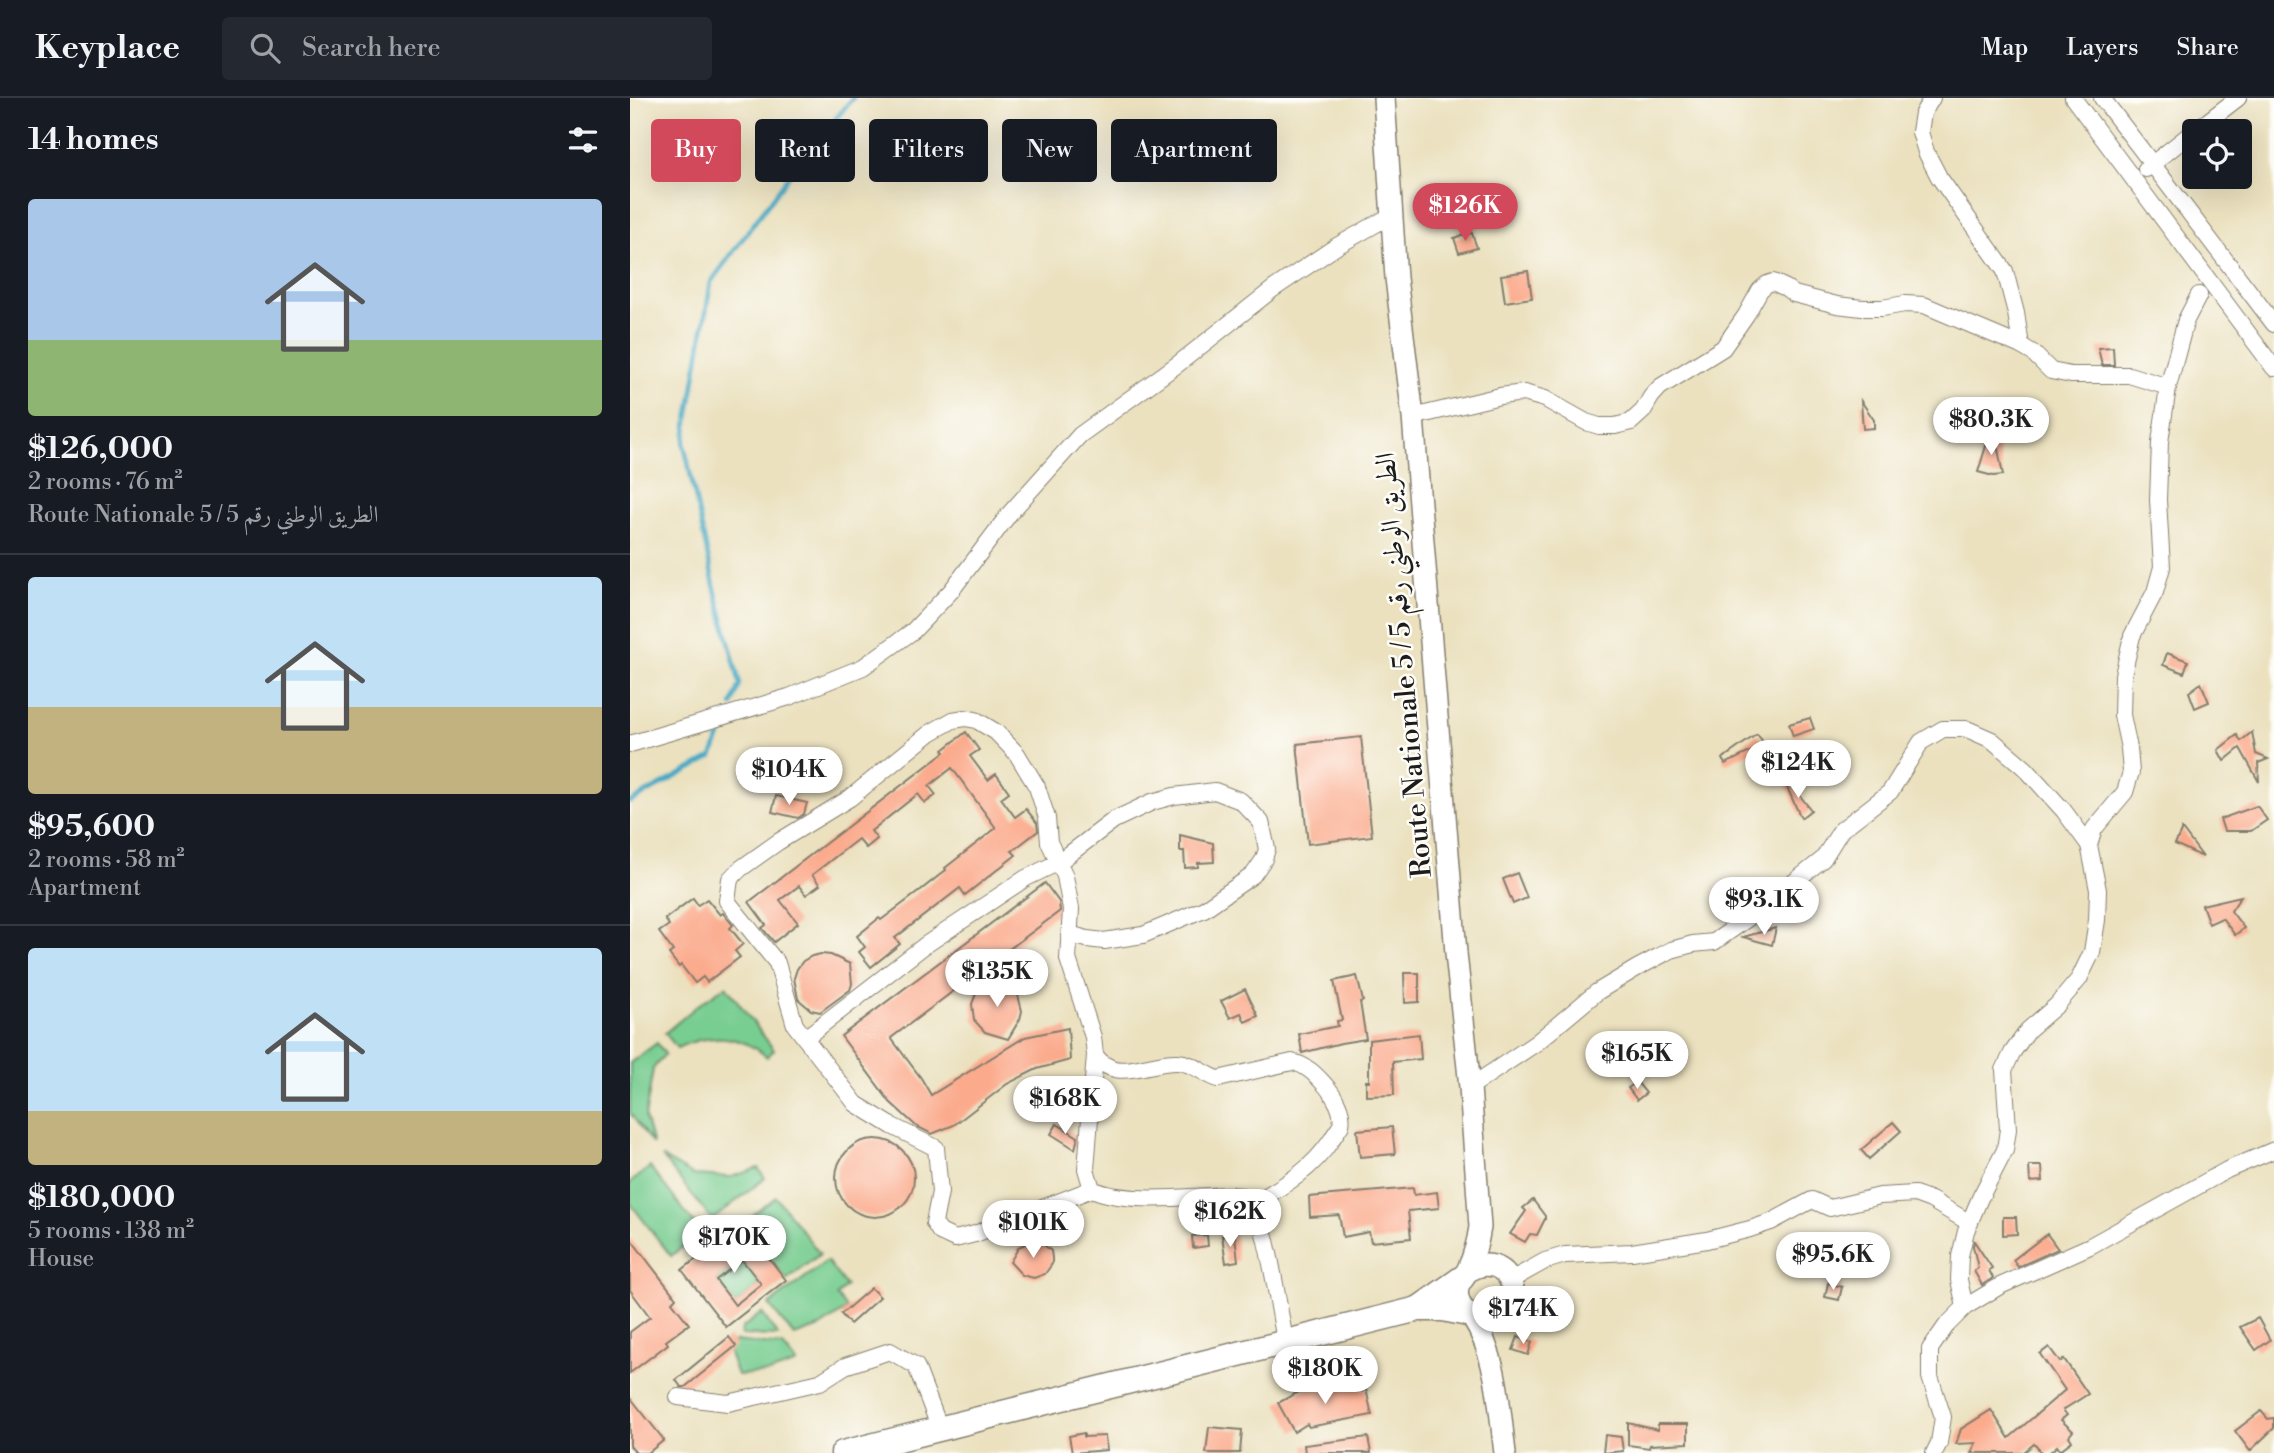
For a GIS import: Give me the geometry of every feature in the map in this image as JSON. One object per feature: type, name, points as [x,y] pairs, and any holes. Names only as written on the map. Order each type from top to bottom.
[{"type":"highway","points":[[1418,1310],[1464,1275]]},
{"type":"highway","points":[[844,1453],[1418,1310],[1443,1309],[1470,1315]]},
{"type":"main road","name":"Route Nationale 5 / الطريق الوطني رقم 5","points":[[1384,98],[1396,278],[1413,417],[1454,939],[1470,1087],[1480,1227]]},
{"type":"main road","points":[[1480,1227],[1475,1250],[1458,1285],[1459,1301],[1482,1335],[1494,1365],[1505,1453]]},
{"type":"main road","points":[[1480,1227],[1507,1275],[1514,1294],[1494,1365]]},
{"type":"main road","points":[[1464,1275],[1484,1264],[1494,1266],[1507,1275]]},
{"type":"main road","points":[[1470,1315],[1482,1320],[1492,1320],[1502,1315],[1509,1307]]},
{"type":"street","points":[[1932,98],[1923,113],[1920,132],[1926,152],[1939,177],[2005,271],[2021,346]]},
{"type":"street","points":[[2073,98],[2274,368]]},
{"type":"street","points":[[2102,98],[2274,324]]},
{"type":"street","points":[[2211,119],[2238,98]]},
{"type":"street","points":[[2134,180],[2182,141]]},
{"type":"street","points":[[630,744],[789,697],[863,667],[913,631],[951,591],[1010,513],[1080,435],[1178,364],[1273,289],[1337,246],[1392,215]]},
{"type":"street","points":[[1413,417],[1500,396],[1524,393],[1545,399],[1586,422],[1599,426],[1631,422],[1643,411],[1660,387],[1723,348],[1760,290],[1773,282],[1794,294],[1837,305],[1872,308],[1905,303],[1924,305],[2021,346],[2034,353],[2051,372],[2071,375],[2129,375],[2168,387]]},
{"type":"street","points":[[2089,845],[2094,829],[2125,792],[2131,772],[2122,715],[2123,675],[2132,636],[2155,592],[2162,567],[2158,500],[2160,442],[2168,387],[2186,320],[2199,295]]},
{"type":"street","points":[[1092,1189],[1086,1169],[1096,1055],[1093,1037],[1068,959],[1071,909],[1065,876],[1049,842],[1047,818],[1037,787],[1023,761],[996,732],[983,723],[965,718],[953,720],[930,733],[850,798],[740,869],[730,879],[727,901],[777,963],[795,1025],[856,1104],[936,1148],[940,1192],[934,1223],[940,1232],[955,1239],[975,1234],[1092,1189],[1107,1196],[1129,1198],[1246,1196],[1254,1203],[1263,1226],[1285,1341]]},
{"type":"street","points":[[1470,1087],[1536,1043],[1597,992],[1671,950],[1714,942],[1747,919],[1823,859],[1841,830],[1890,792],[1921,742],[1943,729],[1967,729],[1992,740],[2026,769],[2064,811],[2089,845],[2098,890],[2098,920],[2092,952],[2079,979],[2057,1005],[2028,1030],[2004,1070],[2008,1129],[2005,1150],[1980,1198],[1960,1256],[1959,1280],[1965,1307]]},
{"type":"street","points":[[805,1038],[962,919],[1026,878],[1059,862],[1114,820],[1152,802],[1174,796],[1215,791],[1241,801],[1261,822],[1265,830],[1267,849],[1264,859],[1253,875],[1204,909],[1143,934],[1104,941],[1069,934]]},
{"type":"street","points":[[1096,1055],[1102,1064],[1110,1068],[1125,1069],[1178,1062],[1218,1079],[1292,1062],[1301,1064],[1315,1074],[1332,1093],[1340,1112],[1340,1125],[1310,1167],[1254,1203]]},
{"type":"street","points":[[1934,1453],[1939,1443],[1943,1417],[1930,1377],[1930,1349],[1946,1326],[1965,1307],[2000,1286],[2090,1246],[2227,1170],[2274,1150]]},
{"type":"street","points":[[1507,1275],[1565,1255],[1632,1252],[1707,1240],[1771,1222],[1812,1200],[1830,1208],[1881,1196],[1915,1194],[1931,1200],[1970,1223]]},
{"type":"street","points":[[678,1397],[728,1403],[820,1382],[845,1366],[890,1350],[916,1366],[940,1429]]},
{"type":"green space","points":[[726,986],[774,1050],[767,1057],[745,1043],[723,1038],[700,1040],[677,1048],[665,1033]]},
{"type":"green space","points":[[657,1043],[665,1054],[653,1069],[645,1117],[653,1145],[630,1113],[630,1063]]},
{"type":"green space","points":[[662,1157],[693,1175],[731,1177],[758,1168],[765,1178],[712,1220]]},
{"type":"green space","points":[[650,1167],[701,1232],[671,1256],[630,1203],[630,1183]]},
{"type":"green space","points":[[776,1197],[820,1254],[786,1280],[742,1223]]},
{"type":"green space","points":[[742,1260],[761,1284],[735,1305],[716,1280]]},
{"type":"green space","points":[[827,1261],[846,1286],[837,1296],[847,1309],[820,1327],[794,1336],[769,1305]]},
{"type":"green space","points":[[762,1313],[778,1336],[741,1335],[742,1328]]},
{"type":"green space","points":[[735,1341],[783,1346],[797,1363],[769,1373],[737,1375],[727,1348]]},
{"type":"building","points":[[1472,233],[1477,248],[1459,253],[1454,238]]},
{"type":"building","points":[[1528,271],[1532,298],[1505,302],[1501,275]]},
{"type":"building","points":[[2113,347],[2114,365],[2102,365],[2098,348]]},
{"type":"building","points":[[1861,401],[1874,420],[1874,428],[1863,429]]},
{"type":"building","points":[[1993,423],[2003,475],[1993,476],[1978,472]]},
{"type":"building","points":[[2167,653],[2188,661],[2184,673],[2163,665]]},
{"type":"building","points":[[2201,683],[2209,702],[2195,708],[2189,692]]},
{"type":"building","points":[[1810,718],[1814,729],[1793,736],[1789,724]]},
{"type":"building","points":[[966,732],[979,750],[970,756],[988,780],[996,774],[1009,792],[1001,798],[1015,817],[1026,809],[1037,823],[1038,831],[1012,851],[1016,855],[965,895],[960,888],[895,938],[900,944],[871,967],[859,952],[865,947],[857,936],[917,893],[996,828],[952,768],[929,786],[936,795],[925,803],[918,794],[871,831],[877,839],[866,848],[858,839],[812,875],[820,885],[806,895],[799,886],[780,900],[798,923],[774,942],[762,928],[766,925],[749,902],[945,752],[943,750]]},
{"type":"building","points":[[2252,732],[2256,754],[2268,759],[2258,763],[2259,782],[2240,748],[2224,761],[2218,750],[2237,735],[2241,741]]},
{"type":"building","points":[[1757,734],[1785,770],[1775,777],[1754,750],[1725,764],[1722,759]]},
{"type":"building","points":[[1361,737],[1372,836],[1308,844],[1297,744]]},
{"type":"building","points":[[1787,779],[1811,810],[1801,818],[1784,781]]},
{"type":"building","points":[[776,796],[807,803],[804,814],[798,818],[772,812]]},
{"type":"building","points":[[2257,806],[2267,820],[2251,831],[2224,831],[2220,819]]},
{"type":"building","points":[[2182,829],[2203,857],[2175,844]]},
{"type":"building","points":[[1180,835],[1213,843],[1214,862],[1198,863],[1198,867],[1185,868],[1184,851],[1180,851]]},
{"type":"building","points":[[1517,873],[1527,898],[1513,904],[1503,879]]},
{"type":"building","points":[[1045,883],[1059,902],[1060,911],[891,1038],[931,1095],[1025,1037],[1068,1028],[1070,1060],[1037,1069],[1007,1084],[954,1125],[932,1134],[916,1126],[890,1102],[841,1036]]},
{"type":"building","points":[[2241,896],[2231,911],[2244,928],[2235,935],[2222,918],[2209,924],[2202,905]]},
{"type":"building","points":[[693,898],[698,905],[707,899],[720,915],[723,913],[733,925],[730,928],[743,944],[735,951],[740,957],[707,982],[703,977],[695,983],[681,965],[679,967],[669,954],[673,951],[659,932],[669,925],[665,919]]},
{"type":"building","points":[[1776,928],[1772,945],[1743,937]]},
{"type":"building","points":[[821,954],[831,955],[850,964],[852,984],[850,990],[820,1012],[811,1010],[798,999],[794,978],[803,961]]},
{"type":"building","points":[[1404,973],[1419,973],[1419,1002],[1405,1003]]},
{"type":"building","points":[[1357,976],[1363,1001],[1360,1002],[1366,1039],[1302,1053],[1299,1034],[1338,1026],[1337,1021],[1342,1020],[1334,981]]},
{"type":"building","points":[[981,981],[1005,985],[1018,995],[1022,1011],[1008,1039],[985,1032],[974,1020],[972,1004]]},
{"type":"building","points":[[1245,989],[1258,1016],[1245,1022],[1241,1013],[1230,1018],[1221,1001]]},
{"type":"building","points":[[1419,1034],[1421,1059],[1393,1062],[1394,1095],[1366,1096],[1366,1081],[1369,1081],[1369,1040]]},
{"type":"building","points":[[1637,1082],[1646,1093],[1637,1100],[1628,1088]]},
{"type":"building","points":[[1893,1122],[1901,1131],[1869,1159],[1861,1150]]},
{"type":"building","points":[[1057,1124],[1078,1137],[1075,1149],[1051,1134]]},
{"type":"building","points":[[1392,1127],[1395,1154],[1360,1157],[1357,1130]]},
{"type":"building","points":[[875,1139],[890,1142],[902,1151],[911,1163],[914,1178],[911,1193],[902,1205],[890,1214],[875,1217],[860,1214],[848,1205],[839,1193],[836,1178],[839,1163],[848,1151],[860,1142]]},
{"type":"building","points":[[2029,1166],[2042,1166],[2043,1181],[2030,1182]]},
{"type":"building","points":[[1413,1188],[1414,1195],[1437,1192],[1439,1208],[1408,1211],[1411,1238],[1371,1242],[1369,1232],[1343,1237],[1339,1215],[1310,1217],[1309,1197]]},
{"type":"building","points":[[1533,1200],[1545,1219],[1537,1235],[1530,1234],[1525,1242],[1510,1234],[1526,1211],[1523,1208]]},
{"type":"building","points":[[2003,1217],[2016,1217],[2017,1234],[2003,1235]]},
{"type":"building","points":[[742,1223],[786,1280],[726,1327],[682,1270]],"holes":[[[742,1260],[761,1284],[735,1305],[716,1280]]]},
{"type":"building","points":[[2047,1234],[2058,1249],[2018,1267],[2013,1260]]},
{"type":"building","points":[[1207,1235],[1208,1246],[1193,1248],[1192,1236]]},
{"type":"building","points":[[1235,1235],[1238,1261],[1226,1263],[1222,1236]]},
{"type":"building","points":[[630,1238],[676,1298],[672,1302],[689,1324],[630,1373],[630,1332],[650,1317],[630,1290]]},
{"type":"building","points":[[1030,1241],[1042,1243],[1051,1251],[1052,1258],[1052,1264],[1045,1274],[1034,1278],[1022,1275],[1010,1262],[1019,1247]]},
{"type":"building","points":[[1974,1241],[1992,1268],[1989,1270],[1993,1278],[1982,1285],[1974,1271],[1978,1268]]},
{"type":"building","points":[[1828,1283],[1842,1287],[1839,1300],[1825,1297]]},
{"type":"building","points":[[871,1288],[880,1297],[850,1324],[841,1314]]},
{"type":"building","points":[[2258,1318],[2270,1340],[2256,1350],[2240,1327]]},
{"type":"building","points":[[729,1337],[736,1346],[685,1387],[681,1387],[676,1380]]},
{"type":"building","points":[[1518,1337],[1532,1342],[1528,1355],[1513,1350]]},
{"type":"building","points":[[2049,1347],[2060,1362],[2064,1359],[2088,1394],[2063,1410],[2067,1415],[2061,1420],[2073,1431],[2069,1436],[2072,1441],[2060,1450],[2057,1446],[2049,1453],[2042,1453],[2034,1444],[2023,1453],[1971,1453],[1976,1443],[1956,1444],[1961,1429],[1991,1410],[2009,1438],[2065,1390],[2040,1354]]},
{"type":"building","points":[[1315,1383],[1319,1392],[1336,1386],[1338,1389],[1362,1385],[1363,1391],[1366,1389],[1372,1415],[1309,1427],[1307,1424],[1294,1432],[1278,1403]]},
{"type":"building","points":[[630,1397],[664,1440],[648,1453],[636,1453],[630,1446]]},
{"type":"building","points":[[2261,1411],[2268,1419],[2274,1418],[2274,1428],[2250,1451],[2235,1431]]},
{"type":"building","points":[[1628,1423],[1658,1430],[1658,1424],[1688,1424],[1688,1443],[1650,1445],[1649,1448],[1628,1445]]},
{"type":"building","points":[[1209,1427],[1242,1430],[1240,1453],[1206,1453]]},
{"type":"building","points":[[1084,1433],[1084,1437],[1105,1436],[1107,1450],[1072,1453],[1069,1436]]},
{"type":"building","points":[[1605,1435],[1621,1437],[1623,1451],[1603,1453]]},
{"type":"building","points":[[1368,1437],[1371,1453],[1305,1453],[1304,1445]]},
{"type":"waterway","points":[[732,705],[740,684],[714,585],[684,444],[711,282],[799,162],[853,98]]},
{"type":"waterway","points":[[630,802],[712,757],[722,731]]}]
